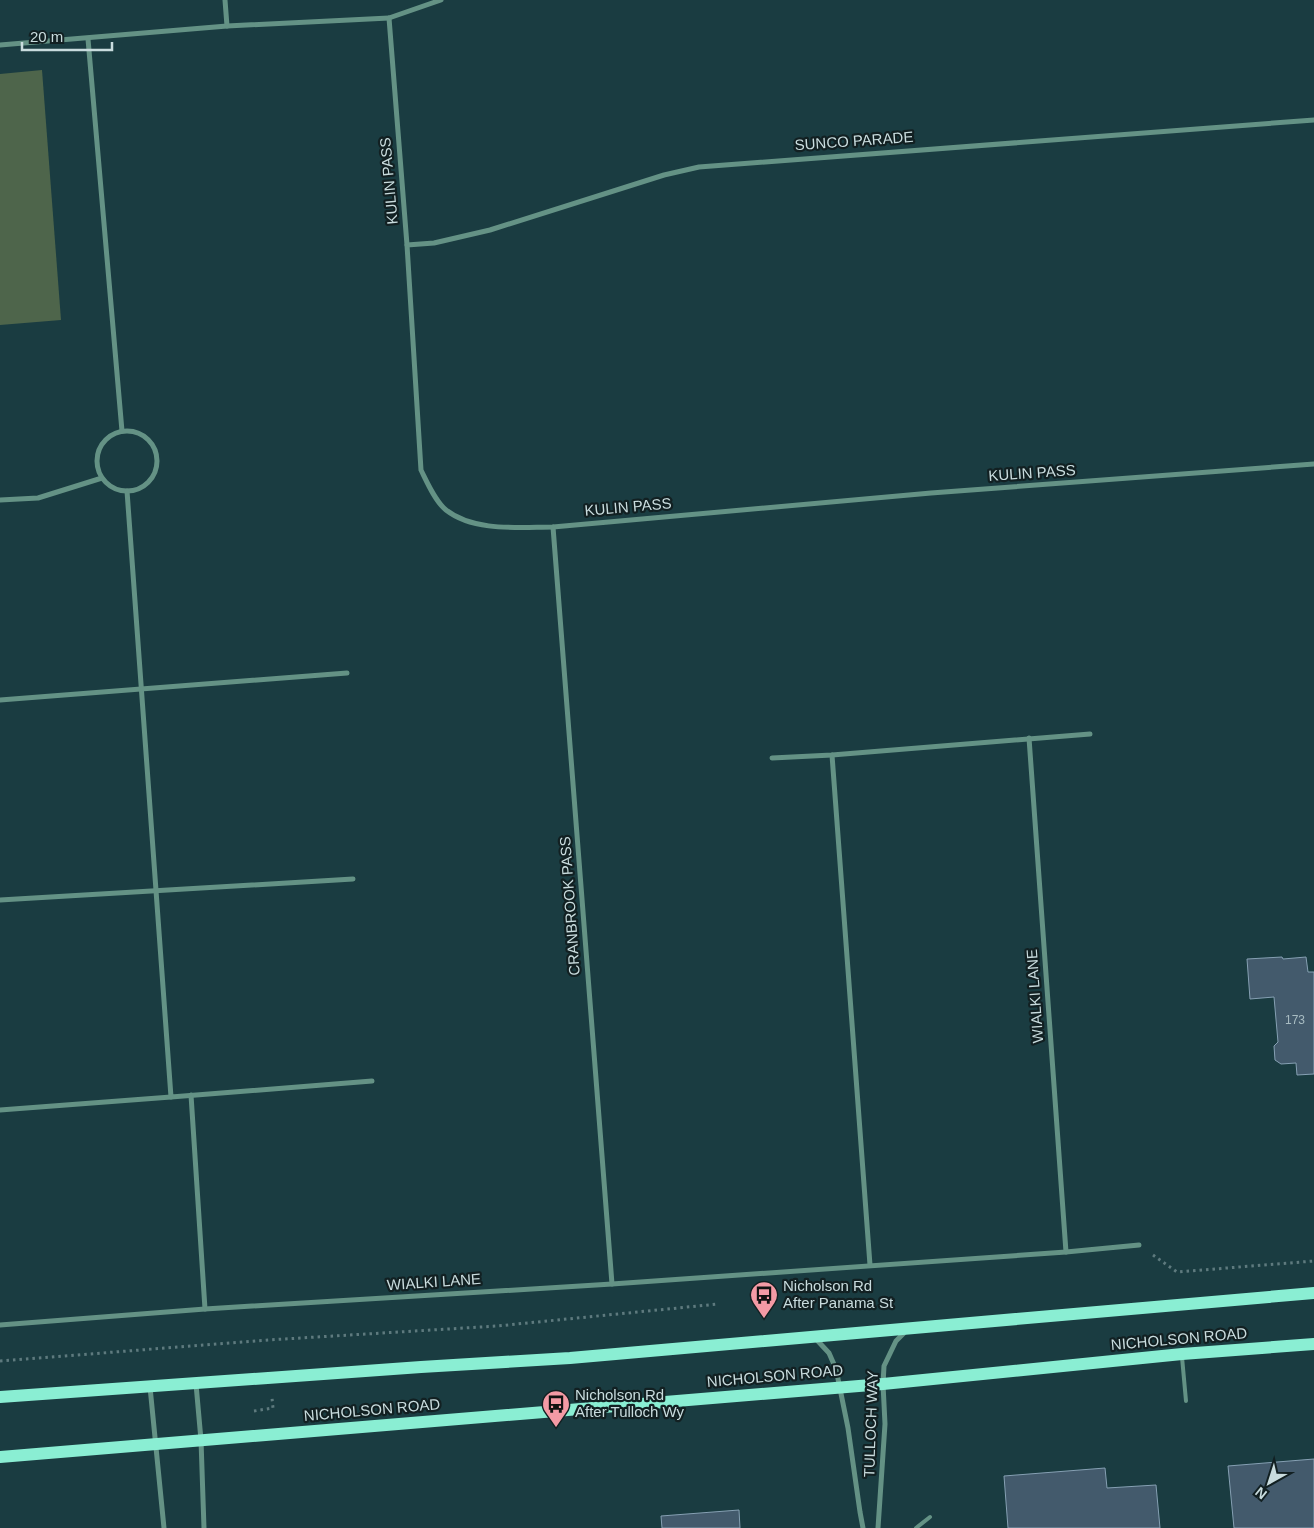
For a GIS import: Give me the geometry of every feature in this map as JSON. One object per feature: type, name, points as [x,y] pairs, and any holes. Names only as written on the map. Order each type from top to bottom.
[{"type":"main road","points":[[0,1396],[570,1358],[1314,1293]]},
{"type":"main road","name":"NICHOLSON ROAD","points":[[0,1457],[883,1384],[1182,1354],[1314,1344]]},
{"type":"street","points":[[225,0],[227,26]]},
{"type":"street","points":[[0,46],[227,26],[389,18],[441,0]]},
{"type":"street","name":"KULIN PASS","points":[[389,18],[407,245],[421,470],[430,489],[446,509],[472,524],[511,527],[553,526],[931,493],[1314,464]]},
{"type":"street","points":[[88,39],[122,431]]},
{"type":"street","name":"SUNCO PARADE","points":[[407,245],[434,243],[490,230],[664,175],[699,166],[1314,120]]},
{"type":"street","points":[[122,431],[138,433],[152,444],[158,459],[155,473],[145,485],[136,490],[127,491],[114,488],[102,478],[97,460],[102,446],[110,436],[122,431]]},
{"type":"street","points":[[0,500],[38,498],[102,478]]},
{"type":"street","points":[[127,491],[143,689],[155,891],[171,1097]]},
{"type":"street","name":"CRANBROOK PASS","points":[[553,526],[612,1284]]},
{"type":"street","points":[[0,700],[347,674]]},
{"type":"street","points":[[772,758],[832,755],[1090,734]]},
{"type":"street","name":"WIALKI LANE","points":[[1029,738],[1066,1252]]},
{"type":"street","points":[[832,755],[870,1265]]},
{"type":"street","points":[[0,900],[353,879]]},
{"type":"street","points":[[0,1110],[372,1081]]},
{"type":"street","points":[[190,1095],[205,1310]]},
{"type":"street","name":"WIALKI LANE","points":[[0,1325],[612,1284],[1066,1252],[1139,1245]]},
{"type":"street","name":"TULLOCH WAY","points":[[878,1528],[886,1424],[883,1384],[884,1366],[896,1340],[908,1329]]},
{"type":"street","name":"TULLOCH WAY","points":[[813,1336],[829,1353],[836,1369],[848,1428],[863,1528]]},
{"type":"street","points":[[196,1383],[201,1440],[204,1528]]},
{"type":"street","points":[[150,1387],[164,1528]]},
{"type":"lane","points":[[1182,1354],[1186,1401]]},
{"type":"lane","points":[[916,1528],[930,1517]]},
{"type":"path","points":[[1139,1245],[1176,1272],[1314,1261]]},
{"type":"path","points":[[0,1361],[268,1340],[497,1326],[718,1304]]},
{"type":"path","points":[[254,1411],[273,1408],[272,1397]]},
{"type":"green space","points":[[42,70],[61,320],[0,325],[0,74]]},
{"type":"building","points":[[1282,957],[1283,959],[1306,957],[1308,972],[1314,972],[1314,1074],[1297,1075],[1296,1063],[1281,1064],[1275,1060],[1274,1046],[1278,1042],[1274,997],[1250,999],[1247,959]]},
{"type":"building","points":[[1314,1459],[1314,1528],[1234,1528],[1228,1466]]},
{"type":"building","points":[[1105,1468],[1107,1488],[1156,1485],[1160,1528],[1008,1528],[1004,1476]]},
{"type":"building","points":[[739,1510],[740,1528],[662,1528],[661,1516]]},
{"type":"place","name":"Nicholson Rd After Panama St","points":[[764,1319]]},
{"type":"place","name":"Nicholson Rd After Tulloch Wy","points":[[556,1428]]}]
